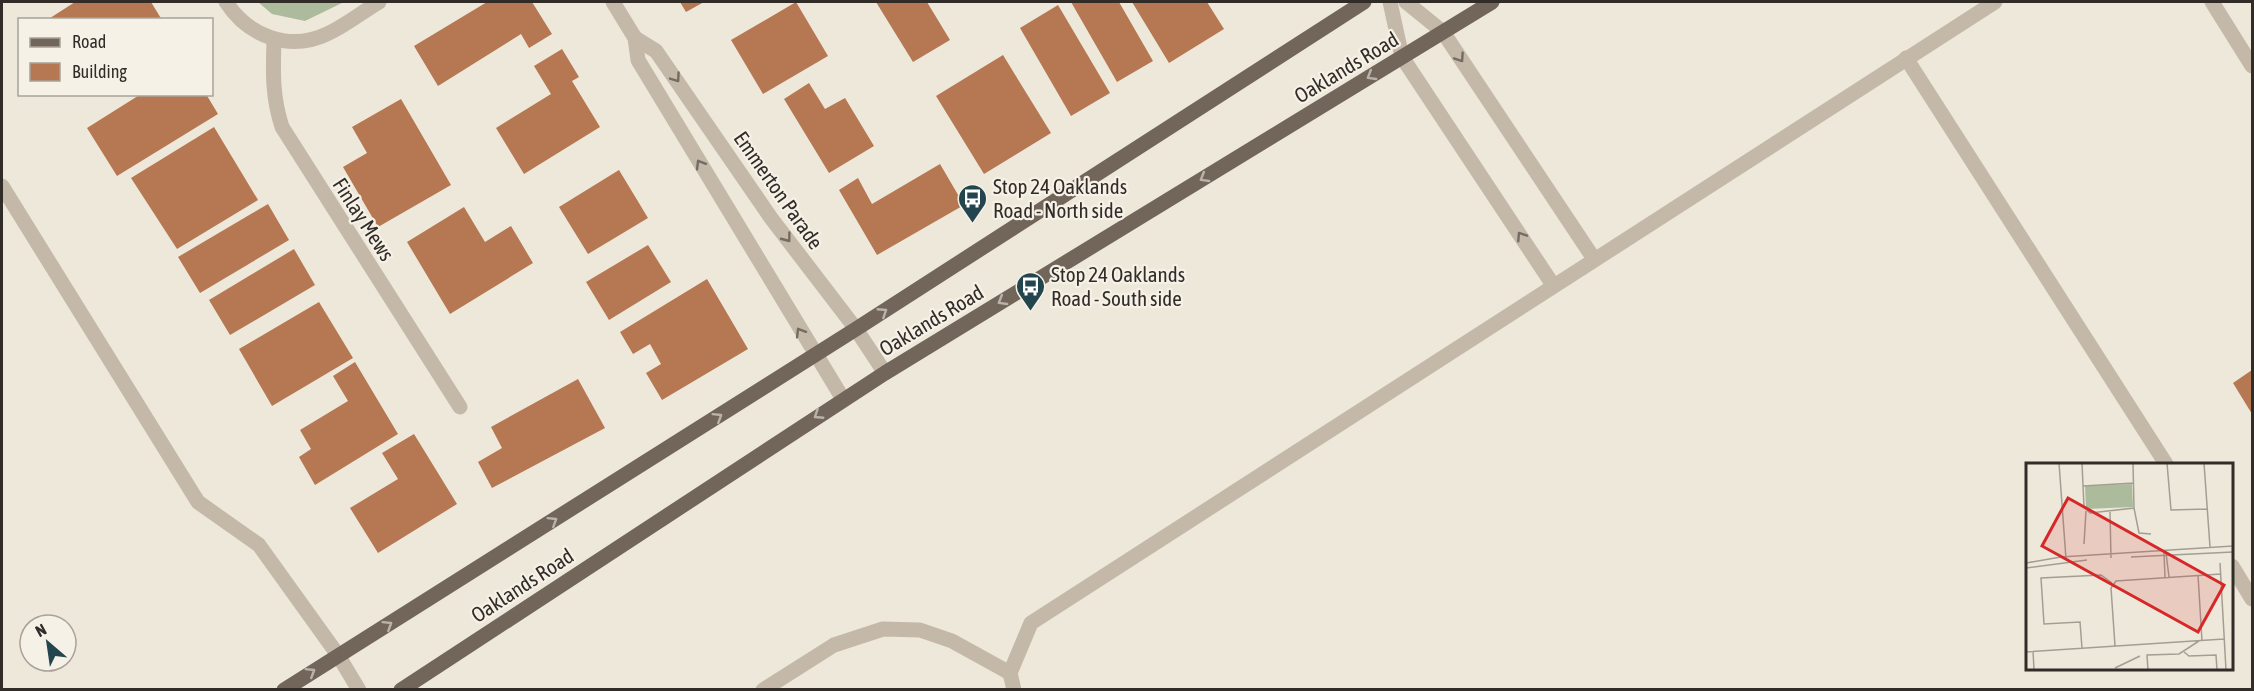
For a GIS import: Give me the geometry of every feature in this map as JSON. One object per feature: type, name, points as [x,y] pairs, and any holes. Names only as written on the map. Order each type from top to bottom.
[{"type":"main road","name":"Oaklands Road","points":[[284,690],[815,356],[1364,2]]},
{"type":"main road","name":"Oaklands Road","points":[[401,690],[885,372],[1492,2]]},
{"type":"street","points":[[226,2],[243,23],[258,33],[274,40],[297,42],[316,39],[330,33],[379,2]]},
{"type":"street","name":"Emmerton Parade","points":[[613,2],[635,38],[638,60],[843,399]]},
{"type":"street","points":[[1390,2],[1402,57],[1553,285]]},
{"type":"street","points":[[1406,2],[1443,32],[1594,259]]},
{"type":"street","points":[[1014,690],[1010,673],[1031,623],[1995,2]]},
{"type":"street","points":[[2212,2],[2253,66]]},
{"type":"street","name":"Emmerton Parade","points":[[635,38],[656,51],[771,218],[856,329],[885,372]]},
{"type":"street","name":"Finlay Mews","points":[[274,40],[273,89],[282,128],[460,407]]},
{"type":"street","points":[[1906,58],[2165,463]]},
{"type":"street","points":[[2,186],[198,502],[259,545],[338,655],[359,690]]},
{"type":"street","points":[[2233,568],[2253,599]]},
{"type":"street","points":[[763,690],[834,645],[883,629],[920,630],[952,641],[1010,673]]},
{"type":"green space","points":[[258,2],[344,2],[305,21],[272,14]]},
{"type":"building","points":[[75,2],[151,2],[161,18],[50,18]]},
{"type":"building","points":[[487,2],[532,2],[552,34],[529,48],[521,34],[438,86],[414,46]]},
{"type":"building","points":[[680,2],[704,2],[686,12]]},
{"type":"building","points":[[796,2],[828,56],[763,94],[731,40]]},
{"type":"building","points":[[876,2],[927,2],[950,40],[913,62]]},
{"type":"building","points":[[1071,2],[1119,2],[1153,61],[1117,82]]},
{"type":"building","points":[[1132,2],[1207,2],[1224,29],[1169,63]]},
{"type":"building","points":[[1058,5],[1110,93],[1071,116],[1020,28]]},
{"type":"building","points":[[562,49],[579,77],[572,81],[600,127],[524,174],[496,128],[551,94],[534,66]]},
{"type":"building","points":[[1003,55],[1051,133],[984,174],[936,96]]},
{"type":"building","points":[[809,83],[825,109],[845,98],[874,146],[829,173],[784,99]]},
{"type":"building","points":[[138,96],[207,96],[218,114],[117,176],[87,128]]},
{"type":"building","points":[[401,99],[451,185],[378,227],[343,167],[367,153],[352,127]]},
{"type":"building","points":[[214,127],[258,200],[177,249],[131,178]]},
{"type":"building","points":[[940,164],[964,205],[877,255],[839,190],[858,178],[872,204]]},
{"type":"building","points":[[619,170],[648,218],[588,254],[559,207]]},
{"type":"building","points":[[268,204],[289,240],[200,293],[178,257]]},
{"type":"building","points":[[464,207],[485,242],[511,226],[533,263],[450,314],[407,242]]},
{"type":"building","points":[[648,245],[671,282],[609,320],[586,282]]},
{"type":"building","points":[[294,249],[315,285],[230,335],[209,300]]},
{"type":"building","points":[[707,279],[748,349],[662,400],[646,373],[661,364],[650,344],[633,354],[620,332]]},
{"type":"building","points":[[319,302],[353,358],[272,406],[239,349]]},
{"type":"building","points":[[355,362],[398,434],[315,485],[299,457],[311,449],[300,430],[348,401],[333,376]]},
{"type":"building","points":[[2252,370],[2252,414],[2233,383]]},
{"type":"building","points":[[578,379],[605,428],[492,488],[478,462],[502,448],[491,427]]},
{"type":"building","points":[[414,434],[457,504],[378,553],[350,508],[398,479],[382,453]]},
{"type":"place","name":"Stop 24 Oaklands Road - North side","points":[[972,224]]},
{"type":"place","name":"Stop 24 Oaklands Road - South side","points":[[1030,312]]}]
